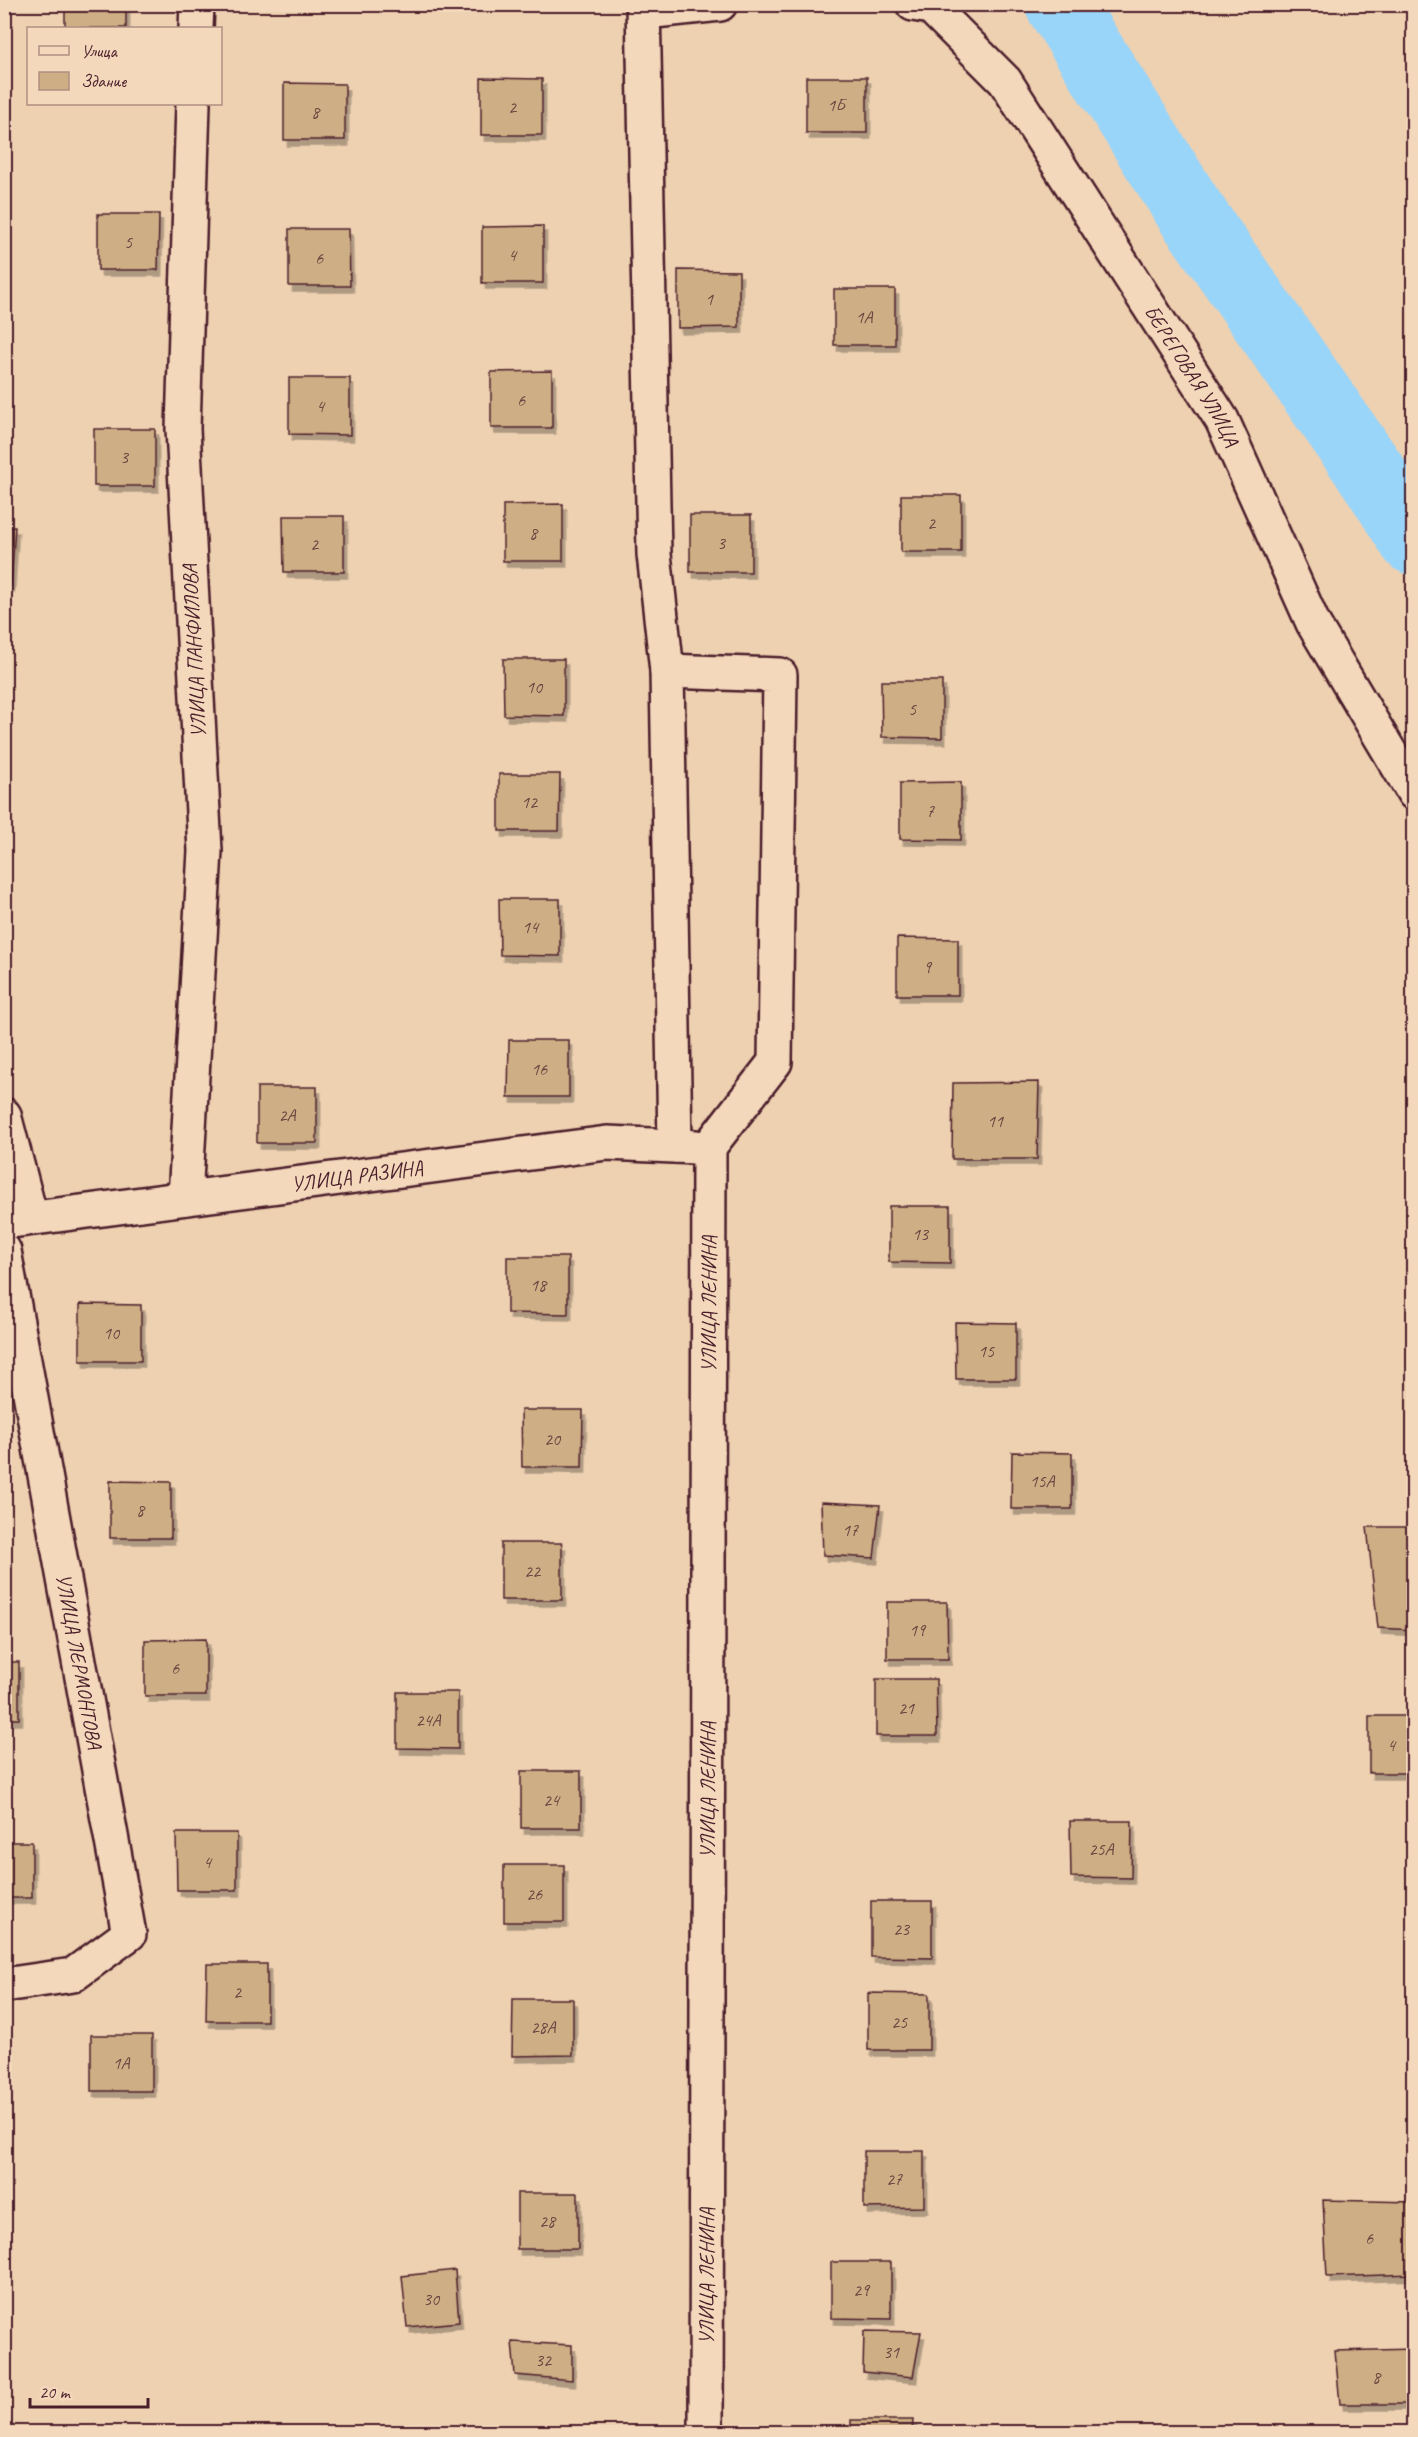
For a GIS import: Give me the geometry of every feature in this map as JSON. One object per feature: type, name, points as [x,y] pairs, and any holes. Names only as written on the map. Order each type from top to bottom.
[{"type":"street","points":[[196,27],[197,4]]},
{"type":"street","points":[[675,1146],[667,671],[654,554],[644,8],[720,4]]},
{"type":"street","name":"БЕРЕГОВАЯ УЛИЦА","points":[[913,4],[932,7],[1005,81],[1222,420],[1313,623],[1413,793]]},
{"type":"street","name":"УЛИЦА ПАНФИЛОВА","points":[[185,1198],[205,851],[183,429],[193,105]]},
{"type":"street","points":[[667,671],[780,675],[775,1062],[709,1147]]},
{"type":"street","points":[[4,1115],[18,1220]]},
{"type":"street","name":"УЛИЦА РАЗИНА","points":[[18,1220],[607,1143],[709,1147]]},
{"type":"street","name":"УЛИЦА ЛЕНИНА","points":[[706,2433],[709,1147]]},
{"type":"street","name":"УЛИЦА ЛЕРМОНТОВА","points":[[4,1251],[129,1934],[73,1975],[4,1985]]},
{"type":"building","points":[[65,4],[126,4],[126,27],[65,27]]},
{"type":"building","points":[[806,77],[867,77],[867,133],[806,133]]},
{"type":"building","points":[[481,78],[542,79],[542,135],[481,135]]},
{"type":"building","points":[[284,83],[345,84],[345,140],[284,140]]},
{"type":"building","points":[[98,214],[159,214],[158,270],[98,270]]},
{"type":"building","points":[[543,226],[543,283],[482,283],[482,227]]},
{"type":"building","points":[[289,229],[349,229],[350,286],[289,286]]},
{"type":"building","points":[[678,270],[739,271],[739,327],[678,328]]},
{"type":"building","points":[[834,289],[895,289],[895,345],[834,345]]},
{"type":"building","points":[[552,371],[552,428],[491,428],[491,372]]},
{"type":"building","points":[[289,378],[350,378],[350,435],[289,434]]},
{"type":"building","points":[[94,429],[155,429],[155,486],[94,486]]},
{"type":"building","points":[[901,495],[961,495],[961,552],[901,552]]},
{"type":"building","points":[[563,504],[563,561],[503,561],[503,505]]},
{"type":"building","points":[[690,515],[751,515],[751,572],[690,572]]},
{"type":"building","points":[[283,516],[344,516],[344,572],[284,572]]},
{"type":"building","points":[[4,527],[15,527],[11,586],[4,586]]},
{"type":"building","points":[[503,659],[564,659],[564,716],[504,715]]},
{"type":"building","points":[[881,681],[942,681],[942,738],[882,737]]},
{"type":"building","points":[[499,774],[560,774],[559,831],[499,831]]},
{"type":"building","points":[[961,782],[961,840],[900,839],[900,783]]},
{"type":"building","points":[[499,899],[560,899],[560,956],[500,955]]},
{"type":"building","points":[[897,938],[958,939],[958,995],[897,995]]},
{"type":"building","points":[[509,1040],[569,1040],[569,1097],[508,1097]]},
{"type":"building","points":[[1039,1082],[1037,1159],[952,1159],[953,1083]]},
{"type":"building","points":[[257,1087],[317,1087],[317,1143],[257,1143]]},
{"type":"building","points":[[889,1206],[950,1206],[950,1263],[889,1262]]},
{"type":"building","points":[[507,1257],[568,1257],[568,1314],[507,1313]]},
{"type":"building","points":[[80,1304],[141,1305],[141,1361],[80,1361]]},
{"type":"building","points":[[955,1322],[1016,1323],[1016,1379],[956,1379]]},
{"type":"building","points":[[521,1410],[583,1410],[582,1467],[522,1467]]},
{"type":"building","points":[[1012,1452],[1072,1453],[1072,1509],[1011,1509]]},
{"type":"building","points":[[110,1481],[171,1482],[171,1538],[110,1538]]},
{"type":"building","points":[[821,1502],[880,1505],[874,1558],[823,1555]]},
{"type":"building","points":[[1367,1527],[1414,1527],[1414,1630],[1378,1628]]},
{"type":"building","points":[[501,1543],[562,1543],[562,1600],[501,1600]]},
{"type":"building","points":[[887,1602],[947,1602],[948,1659],[887,1659]]},
{"type":"building","points":[[206,1639],[206,1696],[145,1696],[145,1640]]},
{"type":"building","points":[[4,1662],[19,1662],[19,1719],[4,1719]]},
{"type":"building","points":[[876,1679],[936,1679],[937,1736],[876,1736]]},
{"type":"building","points":[[397,1692],[458,1692],[458,1749],[397,1748]]},
{"type":"building","points":[[1369,1716],[1414,1716],[1414,1773],[1369,1773]]},
{"type":"building","points":[[521,1771],[581,1771],[581,1828],[521,1828]]},
{"type":"building","points":[[1070,1821],[1132,1821],[1131,1878],[1071,1877]]},
{"type":"building","points":[[176,1833],[237,1833],[237,1890],[177,1890]]},
{"type":"building","points":[[4,1842],[32,1842],[32,1898],[4,1898]]},
{"type":"building","points":[[504,1865],[564,1865],[564,1922],[504,1922]]},
{"type":"building","points":[[871,1901],[932,1901],[932,1958],[871,1957]]},
{"type":"building","points":[[207,1964],[267,1964],[267,2021],[206,2021]]},
{"type":"building","points":[[868,1993],[929,1994],[929,2050],[868,2050]]},
{"type":"building","points":[[513,1999],[573,1999],[573,2055],[512,2056]]},
{"type":"building","points":[[91,2035],[152,2035],[152,2091],[91,2091]]},
{"type":"building","points":[[864,2151],[924,2151],[924,2207],[864,2208]]},
{"type":"building","points":[[517,2193],[578,2193],[578,2249],[517,2249]]},
{"type":"building","points":[[1323,2200],[1414,2202],[1414,2274],[1327,2277]]},
{"type":"building","points":[[831,2262],[891,2262],[891,2319],[831,2318]]},
{"type":"building","points":[[455,2270],[459,2322],[407,2327],[402,2276]]},
{"type":"building","points":[[864,2331],[921,2332],[913,2377],[863,2372]]},
{"type":"building","points":[[512,2342],[572,2345],[572,2380],[515,2375]]},
{"type":"building","points":[[1414,2349],[1414,2404],[1340,2404],[1335,2351]]},
{"type":"building","points":[[851,2420],[913,2420],[912,2432],[851,2432]]},
{"type":"building","points":[[522,2428],[582,2429],[582,2432],[522,2432]]},
{"type":"waterway","points":[[1060,4],[1191,213],[1377,481],[1414,540]]}]
